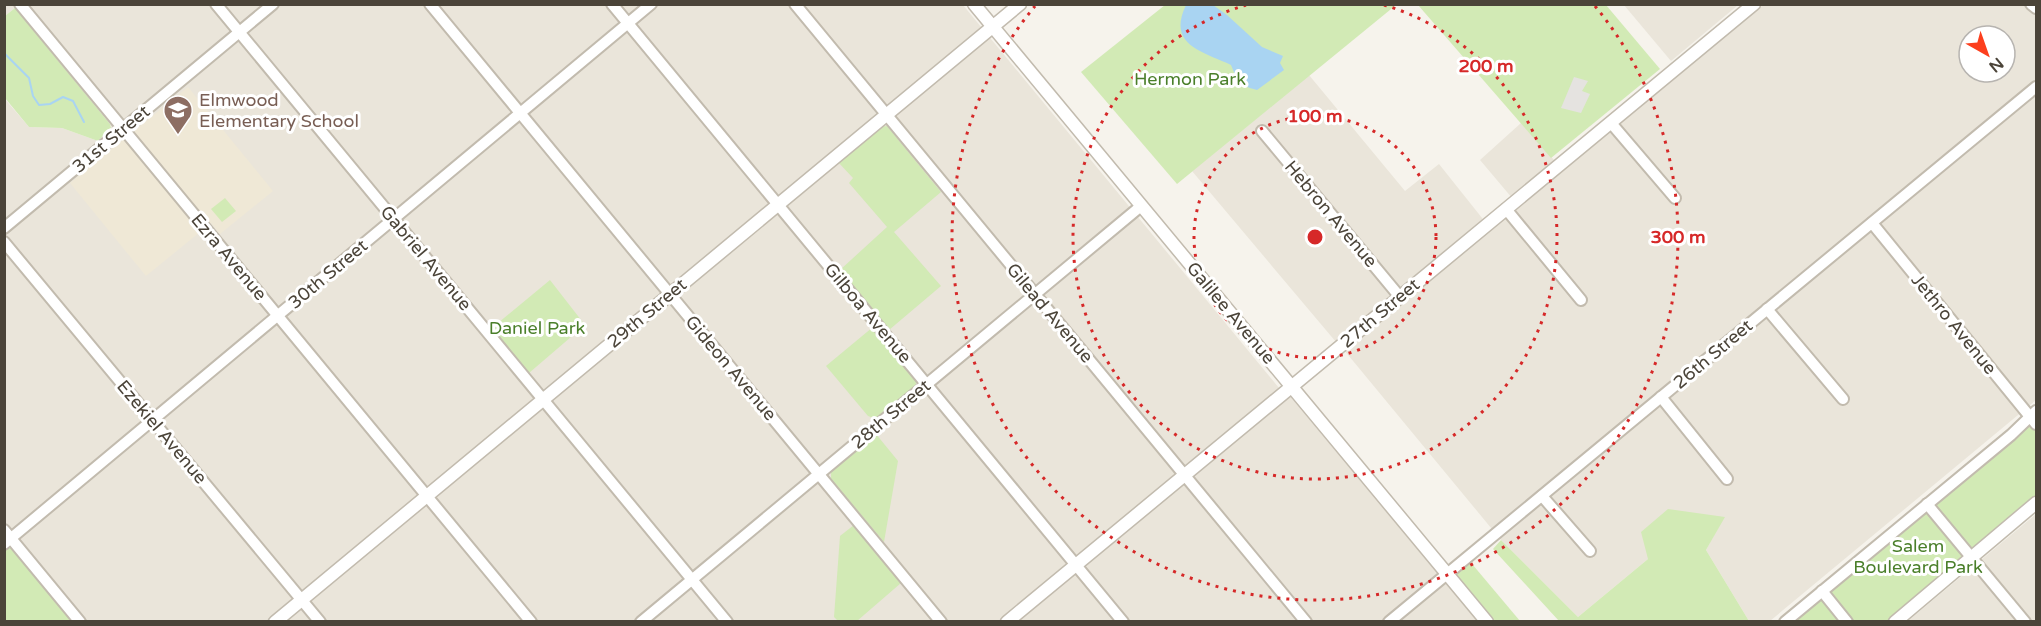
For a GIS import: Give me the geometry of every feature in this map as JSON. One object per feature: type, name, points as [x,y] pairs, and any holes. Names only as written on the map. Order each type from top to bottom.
[{"type":"street","name":"Ezra Avenue","points":[[20,4],[531,621]]},
{"type":"street","name":"Gabriel Avenue","points":[[216,4],[727,621]]},
{"type":"street","name":"31st Street","points":[[4,228],[273,4]]},
{"type":"street","name":"Gideon Avenue","points":[[430,4],[940,621]]},
{"type":"street","name":"Gilboa Avenue","points":[[612,4],[1123,621]]},
{"type":"street","name":"30th Street","points":[[7,537],[153,420],[651,4]]},
{"type":"street","name":"Gilead Avenue","points":[[795,4],[1306,621]]},
{"type":"street","name":"Galilee Avenue","points":[[974,4],[1487,621]]},
{"type":"street","name":"29th Street","points":[[275,621],[1020,4]]},
{"type":"street","name":"27th Street","points":[[1007,621],[1754,4]]},
{"type":"street","points":[[2031,4],[2037,8]]},
{"type":"street","name":"26th Street","points":[[1389,621],[2037,87]]},
{"type":"street","points":[[1611,123],[1675,198]]},
{"type":"street","name":"Hebron Avenue","points":[[1262,131],[1400,297]]},
{"type":"street","name":"28th Street","points":[[641,621],[1141,206]]},
{"type":"street","points":[[1506,209],[1581,300]]},
{"type":"street","name":"Jethro Avenue","points":[[1872,223],[2034,418]]},
{"type":"street","name":"Ezekiel Avenue","points":[[4,242],[320,621]]},
{"type":"street","points":[[1767,309],[1843,399]]},
{"type":"street","points":[[1661,397],[1727,479]]},
{"type":"street","points":[[1785,621],[2034,418]]},
{"type":"street","points":[[1542,496],[1590,551]]},
{"type":"street","points":[[1894,621],[2037,503]]},
{"type":"street","points":[[1927,504],[2025,621]]},
{"type":"street","points":[[7,537],[80,621]]},
{"type":"street","points":[[1822,591],[1846,621]]},
{"type":"shaded area","points":[[5,5],[963,5],[1279,388],[998,621],[74,621],[5,537],[4,98],[29,127],[62,128],[98,141],[111,128],[15,8],[5,16]]},
{"type":"shaded area","points":[[1624,5],[1738,5],[1671,61]]},
{"type":"shaded area","points":[[1763,5],[2036,5],[2036,400],[1770,621],[1749,621],[1706,550],[1724,517],[1648,559],[1578,617],[1501,540],[1344,350],[1457,257],[1450,248],[1336,342],[1192,171],[1309,75],[1405,191],[1439,164],[1490,228],[1518,205],[1480,160],[1521,123],[1562,169]]},
{"type":"shaded area","points":[[1574,77],[1588,81],[1582,91],[1590,94],[1581,113],[1561,108]]},
{"type":"shaded area","name":"Elmwood Elementary School","points":[[188,87],[273,191],[220,234],[211,223],[146,276],[70,183]]},
{"type":"shaded area","points":[[1289,395],[1477,621],[1017,622]]},
{"type":"shaded area","points":[[2036,514],[2036,621],[1908,621]]},
{"type":"green space","name":"Hermon Park","points":[[1165,5],[1396,5],[1177,184],[1081,72]]},
{"type":"green space","points":[[1418,5],[1606,5],[1660,69],[1551,158]]},
{"type":"green space","points":[[15,8],[110,124],[111,128],[98,141],[62,128],[29,127],[5,98],[5,16]]},
{"type":"green space","points":[[887,126],[941,192],[894,232],[941,286],[889,330],[840,270],[887,227],[849,183],[853,178],[838,162],[879,127]]},
{"type":"green space","points":[[225,198],[236,211],[222,222],[211,209]]},
{"type":"green space","name":"Daniel Park","points":[[550,280],[585,325],[529,373],[492,328]]},
{"type":"green space","points":[[873,327],[917,380],[915,387],[876,419],[868,416],[826,366]]},
{"type":"green space","name":"Salem Boulevard Park","points":[[2036,411],[2036,503],[1895,621],[1783,622]]},
{"type":"green space","points":[[876,434],[898,461],[884,542],[831,479],[831,472]]},
{"type":"green space","points":[[1668,509],[1725,517],[1706,550],[1749,621],[1559,621],[1493,549],[1501,540],[1578,617],[1648,559],[1641,532]]},
{"type":"green space","points":[[854,525],[901,583],[857,621],[838,621],[834,617],[840,536]]},
{"type":"green space","points":[[11,547],[74,621],[5,621],[4,550]]},
{"type":"green space","points":[[1467,558],[1520,621],[1487,621],[1447,574]]},
{"type":"water","points":[[1186,5],[1213,5],[1262,47],[1283,56],[1280,63],[1284,70],[1257,90],[1242,84],[1237,79],[1231,65],[1190,45],[1184,38],[1181,18]]},
{"type":"waterway","points":[[4,53],[29,78],[33,96],[39,105],[50,104],[63,97],[73,101],[84,122]]},
{"type":"place","name":"Elmwood Elementary School","points":[[178,136]]}]
